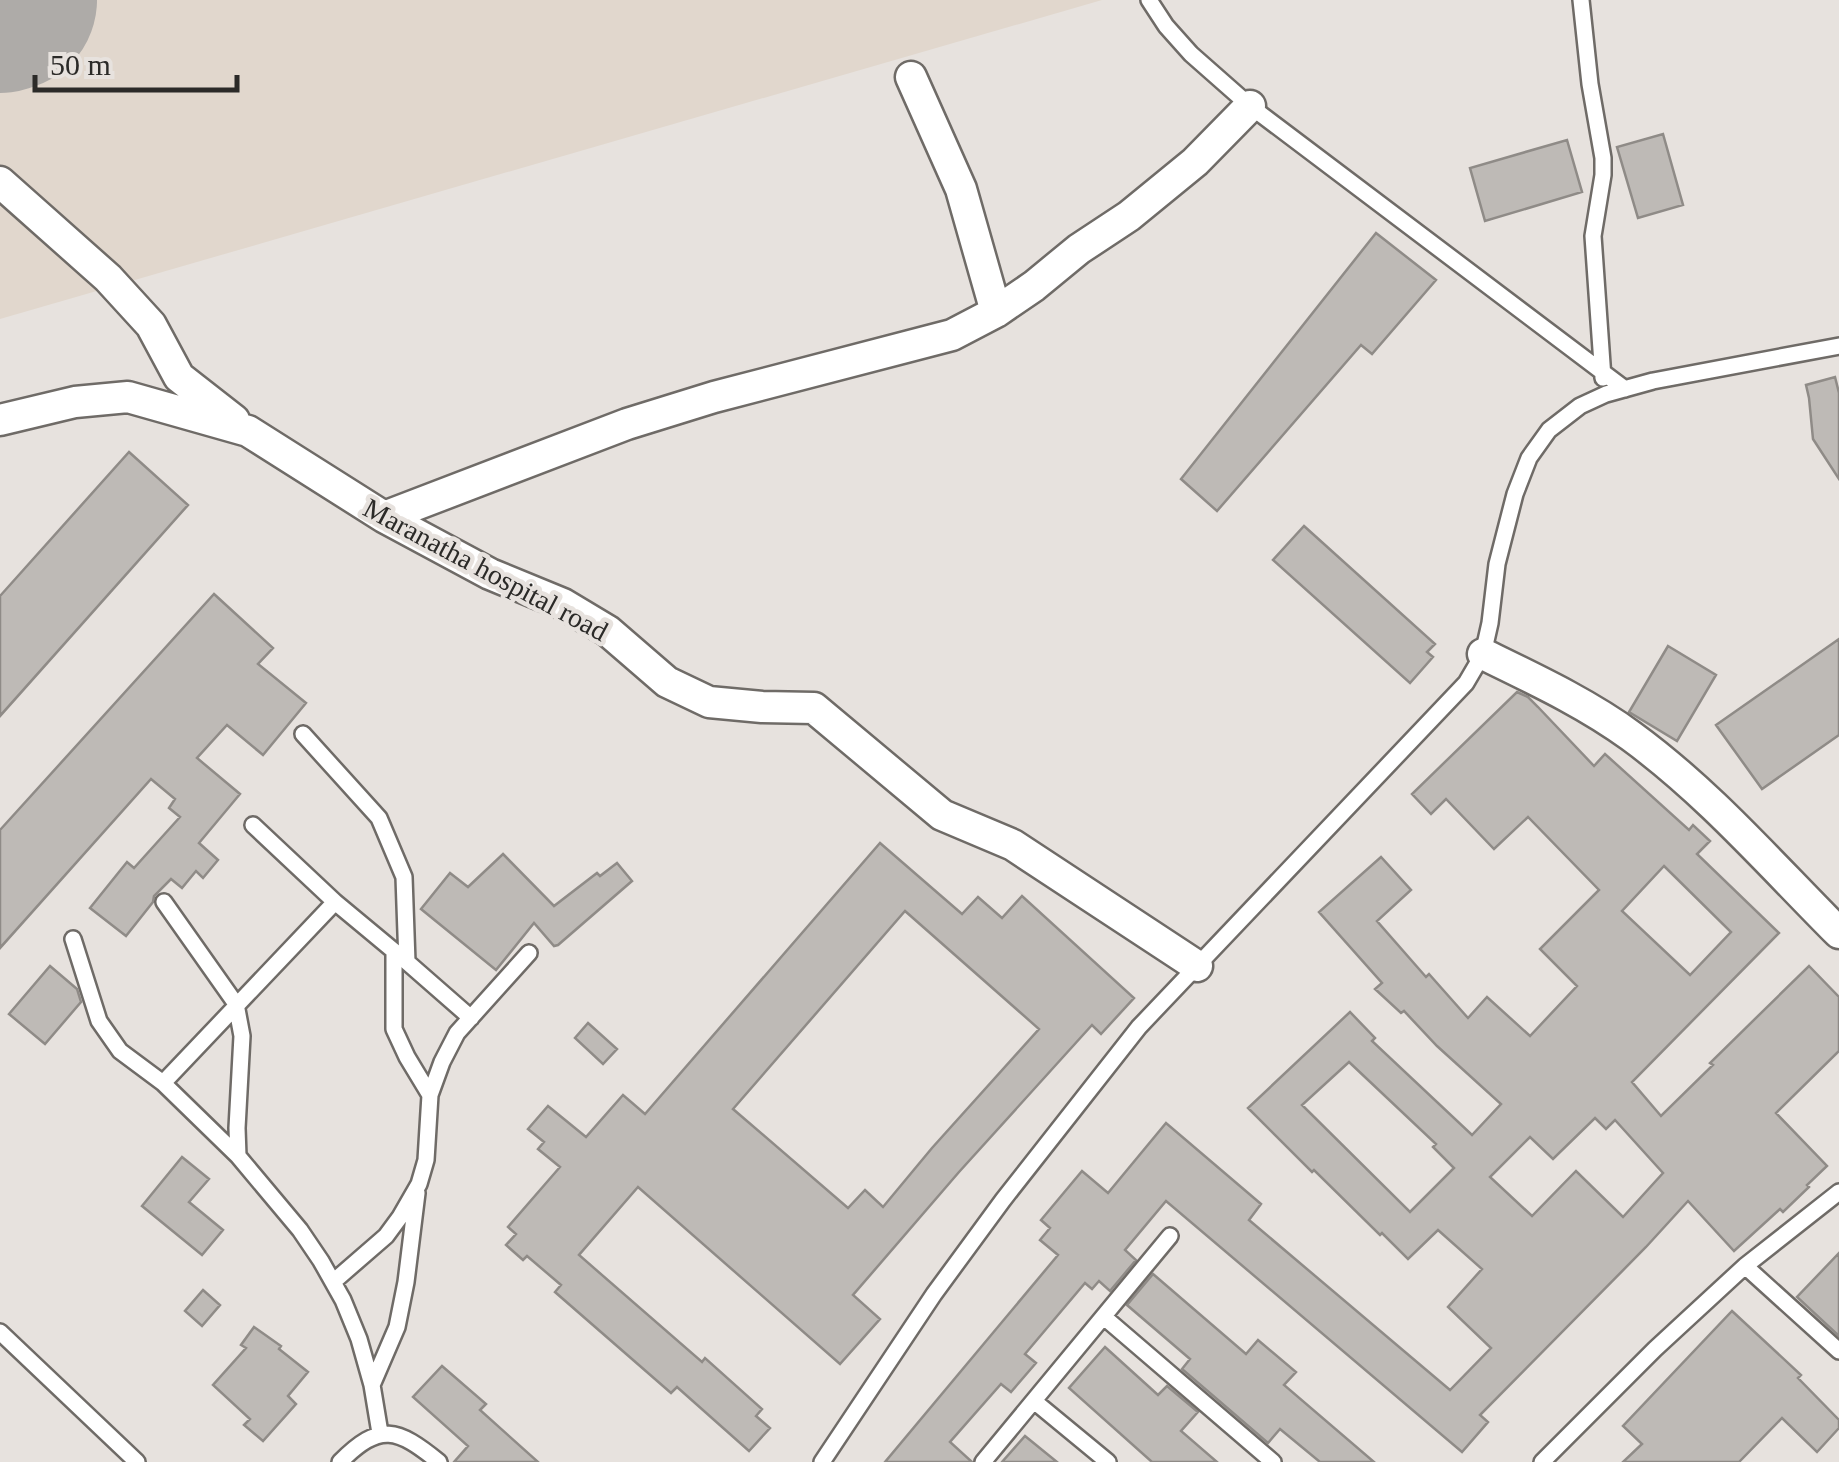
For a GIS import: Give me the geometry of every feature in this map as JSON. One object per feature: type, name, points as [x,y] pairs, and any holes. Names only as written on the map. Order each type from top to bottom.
[{"type":"street","points":[[912,77],[961,189],[996,312]]},
{"type":"street","points":[[384,516],[628,424],[714,397],[952,335],[996,312],[1130,216],[1195,162],[1250,106]]},
{"type":"street","points":[[0,182],[108,278],[152,324],[179,377],[248,431]]},
{"type":"street","name":"Maranatha hospital road","points":[[0,420],[75,402],[128,398],[248,431],[384,516],[490,574],[562,604],[608,631],[667,682],[709,702],[814,708],[942,815],[1013,845],[1197,966]]},
{"type":"street","points":[[1483,654],[1564,694],[1684,777],[1839,932]]},
{"type":"lane","points":[[1149,0],[1190,54],[1250,106],[1625,389]]},
{"type":"lane","points":[[1581,0],[1603,158],[1593,236],[1606,394]]},
{"type":"lane","points":[[822,1462],[934,1294],[1139,1027],[1466,683],[1483,654],[1514,494],[1529,458],[1549,430],[1580,406],[1606,394],[1654,381],[1839,346]]},
{"type":"lane","points":[[304,734],[380,818],[404,877],[394,1029],[430,1096]]},
{"type":"lane","points":[[252,825],[471,1018]]},
{"type":"lane","points":[[164,902],[236,1004],[241,1020],[238,1156]]},
{"type":"lane","points":[[162,1083],[335,902]]},
{"type":"lane","points":[[74,939],[99,1021],[120,1050],[162,1083],[238,1156],[300,1230],[333,1282],[359,1338],[380,1433]]},
{"type":"lane","points":[[372,1385],[397,1326],[428,1139],[430,1096],[442,1062],[457,1034],[528,952]]},
{"type":"lane","points":[[333,1282],[386,1236],[418,1184]]},
{"type":"lane","points":[[1542,1462],[1745,1266],[1839,1192]]},
{"type":"lane","points":[[983,1462],[1170,1236]]},
{"type":"lane","points":[[1745,1266],[1839,1352]]},
{"type":"lane","points":[[1104,1317],[1273,1462]]},
{"type":"lane","points":[[0,1332],[138,1462]]},
{"type":"lane","points":[[1034,1401],[1108,1462]]},
{"type":"lane","points":[[340,1462],[380,1433],[401,1436],[438,1462]]},
{"type":"shaded area","points":[[0,0],[1102,0],[0,319]]},
{"type":"building","points":[[1663,134],[1683,205],[1638,218],[1617,147]]},
{"type":"building","points":[[1567,140],[1582,192],[1485,221],[1470,168]]},
{"type":"building","points":[[1376,233],[1436,280],[1372,354],[1361,345],[1217,511],[1181,479]]},
{"type":"building","points":[[1835,377],[1839,393],[1839,479],[1813,439],[1806,385]]},
{"type":"building","points":[[129,452],[188,505],[0,716],[0,596]]},
{"type":"building","points":[[1304,526],[1435,644],[1427,652],[1433,657],[1410,683],[1273,560]]},
{"type":"building","points":[[214,594],[273,648],[258,664],[306,703],[263,755],[227,725],[197,758],[240,794],[199,843],[218,860],[203,878],[196,871],[182,888],[171,879],[126,936],[90,908],[127,862],[134,868],[180,817],[169,808],[175,799],[151,779],[0,948],[0,830]]},
{"type":"building","points":[[1839,639],[1839,735],[1762,789],[1716,725]]},
{"type":"building","points":[[1668,646],[1716,675],[1677,741],[1629,712]]},
{"type":"building","points":[[1517,692],[1528,697],[1594,766],[1605,754],[1689,830],[1693,825],[1710,841],[1697,854],[1779,933],[1632,1082],[1661,1116],[1809,966],[1839,997],[1839,1051],[1776,1113],[1827,1166],[1783,1212],[1780,1209],[1734,1251],[1688,1201],[1480,1415],[1488,1422],[1462,1452],[1166,1201],[1125,1250],[1136,1260],[1110,1291],[1099,1281],[1092,1289],[1085,1283],[1025,1354],[1036,1363],[1011,1392],[1001,1384],[950,1442],[972,1462],[885,1462],[1058,1255],[1040,1240],[1050,1228],[1041,1220],[1082,1171],[1108,1193],[1166,1123],[1261,1204],[1249,1220],[1450,1390],[1491,1348],[1448,1307],[1482,1269],[1438,1230],[1408,1259],[1248,1108],[1350,1012],[1375,1038],[1372,1041],[1472,1135],[1501,1104],[1404,1011],[1401,1013],[1375,989],[1382,983],[1319,912],[1381,857],[1411,890],[1377,921],[1468,1018],[1487,997],[1530,1036],[1577,986],[1540,949],[1599,890],[1528,817],[1494,849],[1446,799],[1431,814],[1412,794]],"holes":[[[1664,866],[1731,932],[1690,975],[1622,911]],[[1349,1062],[1436,1144],[1433,1147],[1454,1168],[1410,1212],[1302,1105]],[[1595,1118],[1606,1129],[1615,1120],[1663,1173],[1623,1217],[1576,1171],[1532,1216],[1490,1177],[1530,1137],[1553,1159]]]},
{"type":"building","points":[[880,843],[962,914],[978,897],[1002,918],[1022,896],[1134,998],[1101,1034],[1092,1025],[853,1295],[880,1319],[840,1364],[638,1187],[579,1255],[762,1409],[756,1416],[770,1428],[749,1451],[677,1387],[671,1393],[555,1292],[561,1285],[527,1256],[523,1260],[506,1245],[516,1234],[508,1227],[560,1167],[538,1149],[544,1142],[528,1129],[548,1106],[586,1137],[623,1095],[645,1114]],"holes":[[[905,911],[1039,1029],[883,1207],[865,1190],[848,1208],[733,1109]]]},
{"type":"building","points":[[503,854],[554,906],[597,873],[600,876],[617,863],[632,881],[558,945],[554,946],[534,923],[496,970],[421,909],[450,873],[468,887]]},
{"type":"building","points":[[50,966],[77,989],[81,1002],[45,1044],[9,1014]]},
{"type":"building","points":[[588,1023],[617,1049],[603,1064],[575,1038]]},
{"type":"building","points":[[182,1157],[209,1179],[189,1202],[223,1230],[202,1255],[142,1206]]},
{"type":"building","points":[[1839,1253],[1839,1336],[1797,1297]]},
{"type":"building","points":[[1153,1274],[1246,1354],[1258,1340],[1296,1372],[1284,1385],[1374,1462],[1320,1462],[1280,1429],[1268,1443],[1182,1369],[1190,1359],[1127,1305]]},
{"type":"building","points":[[203,1290],[220,1305],[202,1326],[185,1311]]},
{"type":"building","points":[[1732,1311],[1801,1375],[1798,1378],[1839,1420],[1839,1428],[1817,1452],[1782,1418],[1739,1462],[1623,1462],[1642,1444],[1623,1426]]},
{"type":"building","points":[[254,1327],[308,1372],[288,1396],[296,1404],[263,1441],[244,1425],[250,1419],[213,1385],[246,1348],[241,1345]]},
{"type":"building","points":[[1105,1347],[1158,1395],[1167,1386],[1198,1412],[1181,1431],[1217,1462],[1152,1462],[1069,1388]]},
{"type":"building","points":[[442,1366],[486,1404],[480,1410],[538,1462],[454,1462],[468,1446],[413,1397]]},
{"type":"building","points":[[1025,1436],[1057,1462],[1002,1462]]},
{"type":"runway","points":[[0,2],[6,0]]}]
